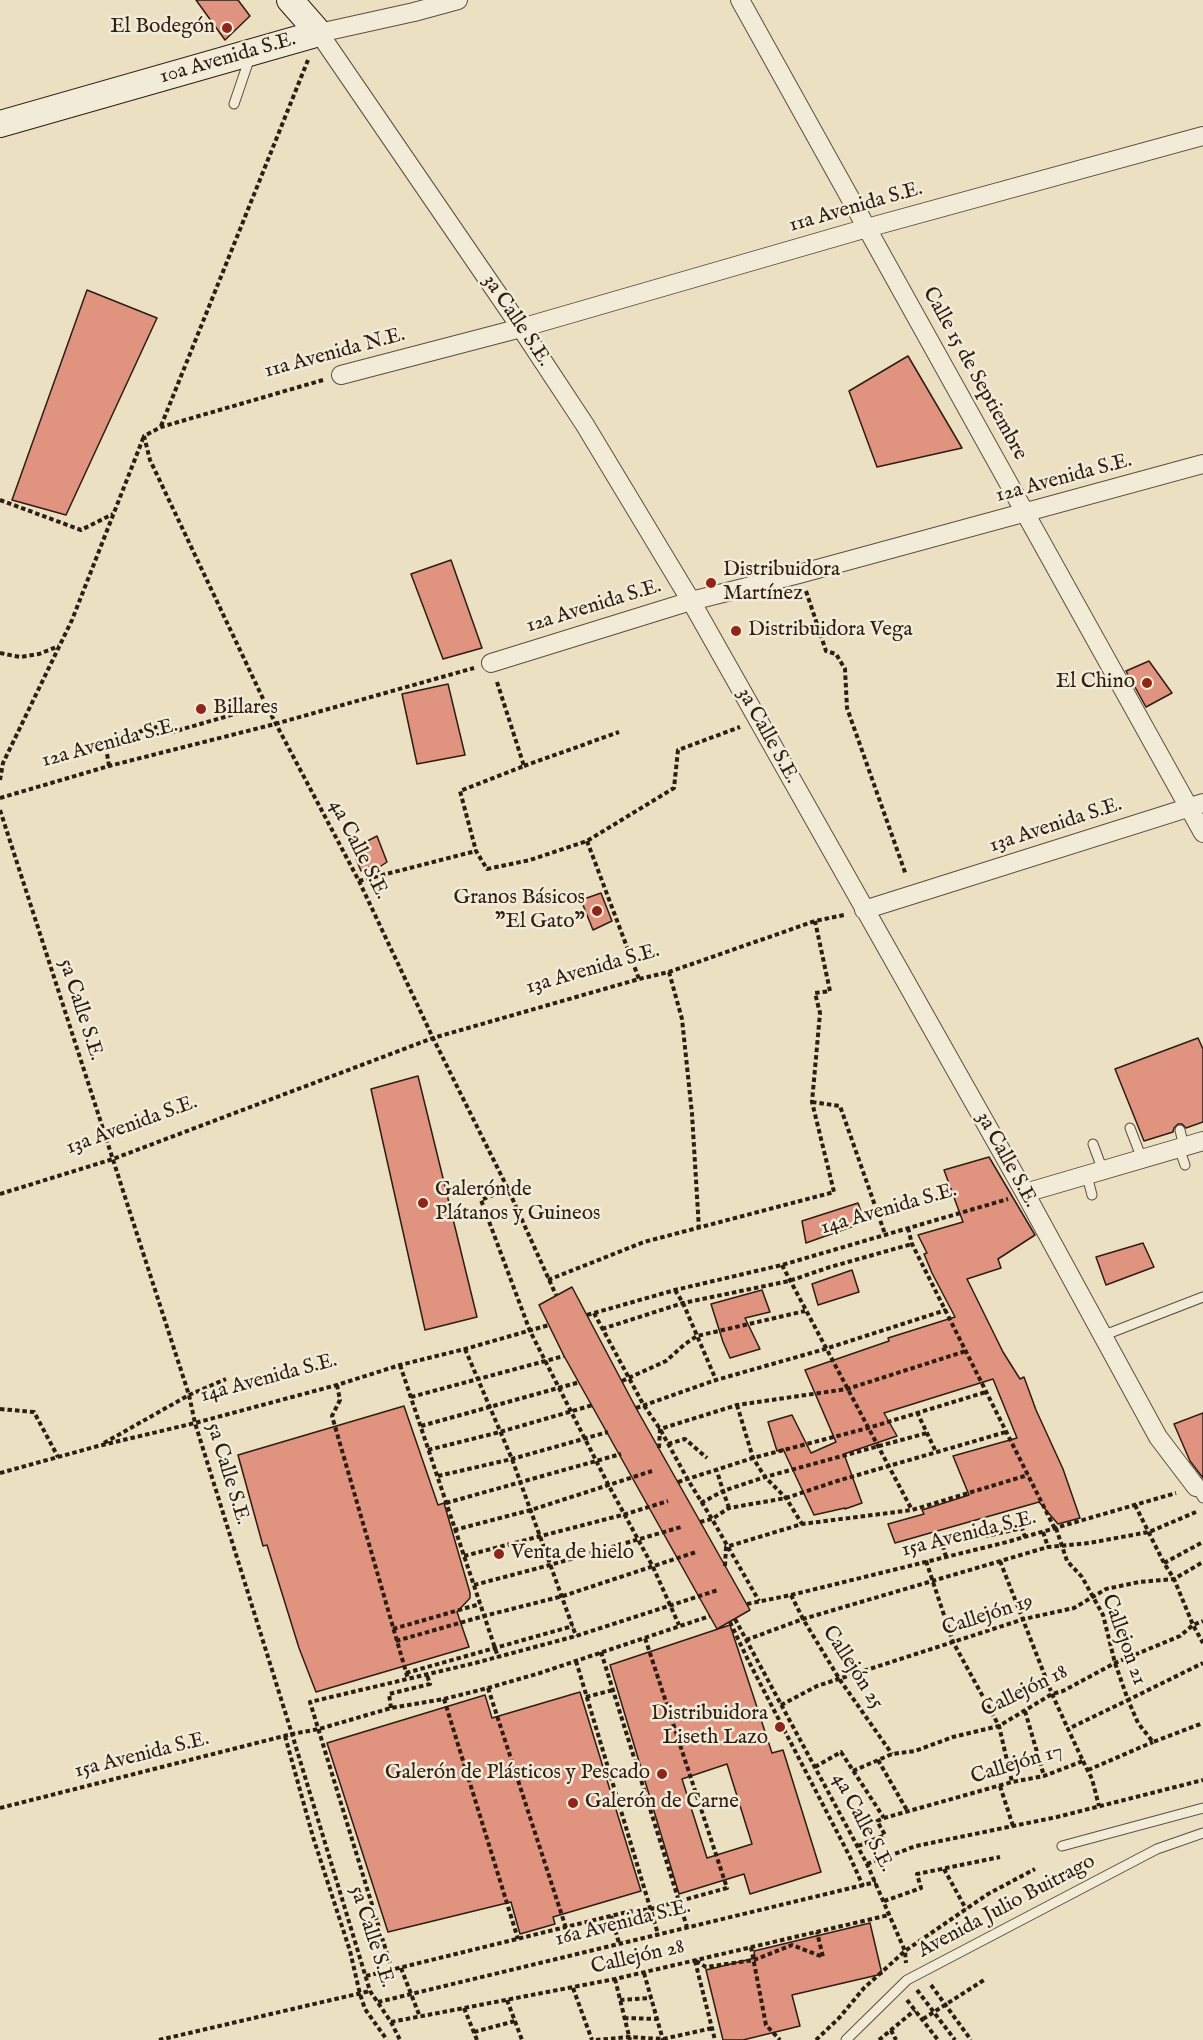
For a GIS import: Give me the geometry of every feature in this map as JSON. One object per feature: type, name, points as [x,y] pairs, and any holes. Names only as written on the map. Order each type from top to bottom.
[{"type":"street","name":"3a Calle S.E.","points":[[290,0],[319,33],[585,425],[691,601],[1025,1193],[1158,1437],[1200,1493]]},
{"type":"street","name":"10a Avenida S.E.","points":[[0,124],[319,33],[458,0]]},
{"type":"street","name":"Calle 15 de Septiembre","points":[[740,0],[1025,513],[1196,806],[1203,833]]},
{"type":"street","name":"11a Avenida S.E.","points":[[521,328],[867,228],[1203,136]]},
{"type":"street","name":"11a Avenida N.E.","points":[[340,375],[521,328]]},
{"type":"street","name":"12a Avenida S.E.","points":[[490,663],[691,601],[799,574],[1203,464]]},
{"type":"street","name":"13a Avenida S.E.","points":[[864,910],[1196,806]]},
{"type":"street","points":[[1025,1193],[1203,1141]]},
{"type":"lane","points":[[234,104],[251,52]]},
{"type":"lane","points":[[1130,1128],[1142,1159]]},
{"type":"lane","points":[[1092,1195],[1095,1174],[1093,1144]]},
{"type":"lane","points":[[1102,1336],[1203,1297]]},
{"type":"lane","points":[[1062,1846],[1203,1808]]},
{"type":"lane","name":"Avenida Julio Buitrago","points":[[846,2040],[907,1980],[1157,1849],[1203,1833]]},
{"type":"path","points":[[0,780],[3,763],[72,620],[144,436],[161,427],[319,33]]},
{"type":"path","name":"11a Avenida N.E.","points":[[161,427],[340,375]]},
{"type":"path","name":"4a Calle S.E.","points":[[144,436],[150,460],[275,724],[359,881],[508,1189],[556,1295]]},
{"type":"path","points":[[0,500],[81,530],[114,513]]},
{"type":"path","points":[[799,574],[826,651],[836,654],[845,669],[847,708],[913,895]]},
{"type":"path","points":[[0,653],[20,657],[39,654],[60,645]]},
{"type":"path","points":[[490,663],[524,766]]},
{"type":"path","name":"12a Avenida S.E.","points":[[0,798],[109,766],[275,724],[490,663]]},
{"type":"path","points":[[109,766],[105,741],[164,725],[169,733],[266,705]]},
{"type":"path","points":[[619,732],[460,791],[476,851],[487,869],[530,860],[587,841],[674,788],[678,750],[758,720]]},
{"type":"path","name":"5a Calle S.E.","points":[[0,810],[189,1395],[195,1423],[370,1991],[400,2040]]},
{"type":"path","points":[[587,841],[639,979]]},
{"type":"path","points":[[359,881],[476,851]]},
{"type":"path","name":"13a Avenida S.E.","points":[[0,1194],[113,1159],[433,1038],[669,972],[815,921],[864,910]]},
{"type":"path","points":[[548,1280],[644,1242],[834,1192],[812,1102],[820,1013],[815,993],[830,991],[815,921]]},
{"type":"path","points":[[669,972],[682,1019],[692,1114],[699,1229]]},
{"type":"path","points":[[812,1102],[840,1106],[885,1234]]},
{"type":"path","points":[[508,1189],[481,1200],[530,1331],[653,1567],[679,1625]]},
{"type":"path","name":"14a Avenida S.E.","points":[[586,1315],[675,1290],[782,1265],[1025,1193]]},
{"type":"path","name":"Callejon 21","points":[[908,1228],[912,1244],[1055,1529],[1067,1561],[1082,1577],[1103,1615],[1115,1663],[1128,1700]]},
{"type":"path","points":[[602,1329],[683,1303],[789,1281],[912,1244]]},
{"type":"path","points":[[782,1265],[912,1510]]},
{"type":"path","points":[[675,1290],[683,1303],[716,1380]]},
{"type":"path","points":[[636,1407],[716,1380],[825,1349],[946,1310]]},
{"type":"path","points":[[622,1381],[666,1361],[697,1336],[805,1311]]},
{"type":"path","points":[[594,1313],[643,1404],[660,1429],[759,1601]]},
{"type":"path","name":"14a Avenida S.E.","points":[[0,1473],[337,1385],[400,1365],[549,1325]]},
{"type":"path","points":[[465,1349],[512,1459],[576,1636]]},
{"type":"path","points":[[660,1429],[737,1405],[847,1389],[966,1351]]},
{"type":"path","points":[[411,1397],[564,1356]]},
{"type":"path","points":[[400,1365],[498,1657]]},
{"type":"path","points":[[98,1446],[189,1395],[226,1379]]},
{"type":"path","points":[[420,1426],[580,1382]]},
{"type":"path","points":[[337,1385],[339,1400],[332,1416],[408,1679]]},
{"type":"path","points":[[678,1482],[753,1458],[868,1428],[987,1392]]},
{"type":"path","points":[[428,1450],[593,1405]]},
{"type":"path","points":[[737,1405],[753,1458],[765,1478],[786,1498],[802,1524]]},
{"type":"path","points":[[0,1408],[34,1412],[58,1457]]},
{"type":"path","points":[[917,1412],[936,1452]]},
{"type":"path","points":[[659,1448],[660,1429]]},
{"type":"path","points":[[438,1476],[512,1459],[608,1432]]},
{"type":"path","points":[[700,1522],[712,1519],[729,1509],[786,1498],[1006,1432]]},
{"type":"path","points":[[701,1503],[723,1491],[927,1433]]},
{"type":"path","points":[[668,1444],[685,1439],[707,1458]]},
{"type":"path","points":[[446,1503],[621,1454]]},
{"type":"path","points":[[454,1530],[531,1510],[652,1471]]},
{"type":"path","points":[[717,1471],[729,1509]]},
{"type":"path","points":[[726,1547],[802,1524],[912,1510],[1028,1475]]},
{"type":"path","name":"15a Avenida S.E.","points":[[747,1604],[1025,1537],[1135,1505],[1200,1493]]},
{"type":"path","points":[[464,1556],[668,1501]]},
{"type":"path","points":[[1135,1505],[1174,1579],[1203,1643]]},
{"type":"path","points":[[746,1640],[803,1619],[1048,1546],[1089,1543],[1149,1532],[1188,1514]]},
{"type":"path","points":[[474,1585],[681,1527]]},
{"type":"path","points":[[946,1557],[941,1540],[984,1528],[987,1536],[1023,1528],[1025,1537]]},
{"type":"path","points":[[1043,1532],[1048,1546]]},
{"type":"path","points":[[1164,1563],[1203,1542]]},
{"type":"path","points":[[725,1566],[726,1547]]},
{"type":"path","points":[[396,1641],[563,1596],[696,1552]]},
{"type":"path","points":[[926,1561],[953,1642],[999,1726],[1012,1782]]},
{"type":"path","points":[[1000,1561],[1068,1729]]},
{"type":"path","name":"Callejón 19","points":[[781,1706],[818,1686],[1024,1619],[1074,1608],[1106,1589],[1139,1582],[1174,1579],[1203,1562]]},
{"type":"path","points":[[392,1970],[310,1702],[427,1675],[576,1636],[718,1590]]},
{"type":"path","name":"Callejón 25","points":[[791,1595],[840,1680],[892,1754]]},
{"type":"path","points":[[393,1629],[480,1604]]},
{"type":"path","name":"15a Avenida S.E.","points":[[0,1808],[318,1729],[391,1708],[444,1699],[488,1688],[710,1616]]},
{"type":"path","name":"4a Calle S.E.","points":[[863,1886],[747,1660],[732,1620],[746,1640],[876,1882],[905,1952],[907,1980]]},
{"type":"path","name":"Callejón 18","points":[[853,1771],[892,1754],[915,1751],[953,1737],[999,1726],[1052,1694],[1063,1691],[1115,1663],[1180,1636],[1193,1625],[1203,1621]]},
{"type":"path","points":[[406,1673],[573,1626]]},
{"type":"path","points":[[366,1976],[611,1916],[651,1909],[727,1888],[645,1638]]},
{"type":"path","points":[[601,1652],[687,1927]]},
{"type":"path","points":[[576,1661],[658,1934]]},
{"type":"path","name":"Callejón 17","points":[[884,1818],[1012,1782],[1044,1776],[1083,1761],[1068,1729],[1203,1664]]},
{"type":"path","points":[[391,1708],[389,1694],[430,1684],[427,1675]]},
{"type":"path","points":[[488,1688],[566,1928]]},
{"type":"path","points":[[586,1697],[613,1690]]},
{"type":"path","points":[[444,1699],[518,1939]]},
{"type":"path","points":[[1128,1700],[1138,1724],[1154,1742]]},
{"type":"path","points":[[1025,1711],[1044,1776]]},
{"type":"path","points":[[1088,1770],[1203,1723]]},
{"type":"path","points":[[285,1736],[313,1837],[350,1951],[365,2009],[387,2040]]},
{"type":"path","points":[[815,1767],[841,1752],[884,1818],[877,1821],[885,1835],[858,1846]]},
{"type":"path","points":[[878,1760],[908,1812]]},
{"type":"path","points":[[1083,1761],[1092,1779],[1099,1806]]},
{"type":"path","points":[[867,1864],[915,1846],[1013,1826],[1203,1780]]},
{"type":"path","points":[[1000,1786],[1013,1826]]},
{"type":"path","points":[[884,1900],[921,1888],[917,1874],[1000,1857]]},
{"type":"path","points":[[944,1869],[966,1909]]},
{"type":"path","points":[[816,2040],[839,2018],[864,1988],[905,1952],[988,1894],[1035,1869]]},
{"type":"path","name":"16a Avenida S.E.","points":[[378,2002],[876,1882]]},
{"type":"path","name":"Callejón 28","points":[[391,2022],[615,1979],[889,1915]]},
{"type":"path","points":[[611,1916],[619,1943]]},
{"type":"path","points":[[695,1960],[706,1967],[754,1959],[792,1945],[823,1957],[818,1932]]},
{"type":"path","points":[[751,1947],[766,2025],[780,2040]]},
{"type":"path","points":[[695,1960],[715,2040]]},
{"type":"path","points":[[401,1968],[420,2017]]},
{"type":"path","points":[[644,1972],[663,2039]]},
{"type":"path","points":[[615,1979],[629,2038]]},
{"type":"path","points":[[907,1980],[955,2040]]},
{"type":"path","points":[[923,2019],[984,1980]]},
{"type":"path","points":[[931,1985],[970,2040]]},
{"type":"path","points":[[573,1988],[592,2040]]},
{"type":"path","points":[[897,1989],[938,2040]]},
{"type":"path","points":[[159,2040],[370,1991]]},
{"type":"path","points":[[620,2000],[651,1998]]},
{"type":"path","points":[[507,2000],[522,2040]]},
{"type":"path","points":[[464,2008],[477,2040]]},
{"type":"path","points":[[879,2040],[915,2010]]},
{"type":"path","points":[[624,2018],[657,2019]]},
{"type":"path","points":[[474,2032],[515,2021]]},
{"type":"path","points":[[596,2040],[663,2039],[713,2028]]},
{"type":"path","points":[[891,2030],[896,2040]]},
{"type":"building","name":"El Bodegón","points":[[196,0],[238,0],[250,16],[225,40]]},
{"type":"building","points":[[87,290],[157,318],[66,515],[12,500]]},
{"type":"building","points":[[908,356],[962,448],[877,467],[849,391]]},
{"type":"building","points":[[451,560],[482,648],[443,659],[411,574]]},
{"type":"building","name":"El Chino","points":[[1149,661],[1172,693],[1146,707],[1126,671]]},
{"type":"building","points":[[448,684],[465,755],[417,764],[402,694]]},
{"type":"building","points":[[377,836],[387,862],[372,872],[369,867],[361,871],[352,849]]},
{"type":"building","name":"Granos Básicos \"El Gato\"","points":[[601,893],[612,921],[593,930],[581,900]]},
{"type":"building","points":[[1198,1038],[1203,1049],[1203,1122],[1186,1128],[1178,1124],[1173,1132],[1144,1141],[1115,1069]]},
{"type":"building","name":"Galerón de Plátanos y Guineos","points":[[418,1076],[477,1317],[425,1330],[371,1089]]},
{"type":"building","points":[[989,1157],[1035,1235],[998,1259],[1001,1268],[967,1279],[1003,1352],[1020,1379],[1024,1377],[1036,1410],[1063,1469],[1080,1518],[1058,1524],[1039,1502],[895,1543],[888,1524],[924,1514],[922,1510],[969,1495],[953,1456],[1017,1438],[993,1379],[884,1413],[897,1436],[844,1454],[862,1503],[814,1515],[783,1449],[777,1451],[768,1422],[792,1415],[811,1453],[836,1442],[805,1370],[889,1341],[888,1338],[955,1317],[932,1273],[924,1254],[927,1253],[918,1235],[963,1222],[944,1170]]},
{"type":"building","points":[[858,1203],[865,1222],[806,1243],[802,1221]]},
{"type":"building","points":[[1143,1243],[1154,1267],[1106,1285],[1096,1257]]},
{"type":"building","points":[[852,1270],[859,1292],[818,1305],[812,1284]]},
{"type":"building","points":[[572,1287],[636,1408],[750,1610],[717,1629],[564,1356],[539,1305]]},
{"type":"building","points":[[762,1290],[770,1312],[745,1318],[760,1349],[730,1358],[711,1304]]},
{"type":"building","points":[[404,1406],[438,1505],[444,1503],[470,1593],[470,1598],[457,1612],[469,1647],[316,1692],[299,1648],[267,1545],[263,1546],[238,1455]]},
{"type":"building","points":[[1203,1413],[1203,1478],[1190,1461],[1174,1424]]},
{"type":"building","points":[[730,1625],[772,1753],[783,1750],[821,1872],[750,1894],[744,1874],[679,1894],[610,1665]],"holes":[[[727,1764],[752,1844],[707,1858],[682,1779]]]},
{"type":"building","points":[[580,1692],[641,1891],[553,1917],[555,1924],[520,1934],[511,1902],[388,1932],[327,1743],[485,1695],[492,1718]]},
{"type":"building","points":[[870,1923],[882,1974],[792,1995],[800,2026],[743,2040],[723,2040],[706,1970],[755,1958],[754,1951]]},
{"type":"place","name":"El Bodegón","points":[[227,28]]},
{"type":"place","name":"Distribuidora Martínez","points":[[711,583]]},
{"type":"place","name":"Distribuidora Vega","points":[[736,631]]},
{"type":"place","name":"El Chino","points":[[1147,683]]},
{"type":"place","name":"Billares","points":[[201,709]]},
{"type":"place","name":"Granos Básicos \"El Gato\"","points":[[597,911]]},
{"type":"place","name":"Galerón de Plátanos y Guineos","points":[[423,1203]]},
{"type":"place","name":"Venta de hielo","points":[[499,1554]]},
{"type":"place","name":"Distribuidora Liseth Lazo","points":[[780,1727]]},
{"type":"place","name":"Galerón de Plásticos y Pescado","points":[[662,1774]]},
{"type":"place","name":"Galerón de Carne","points":[[573,1803]]}]
